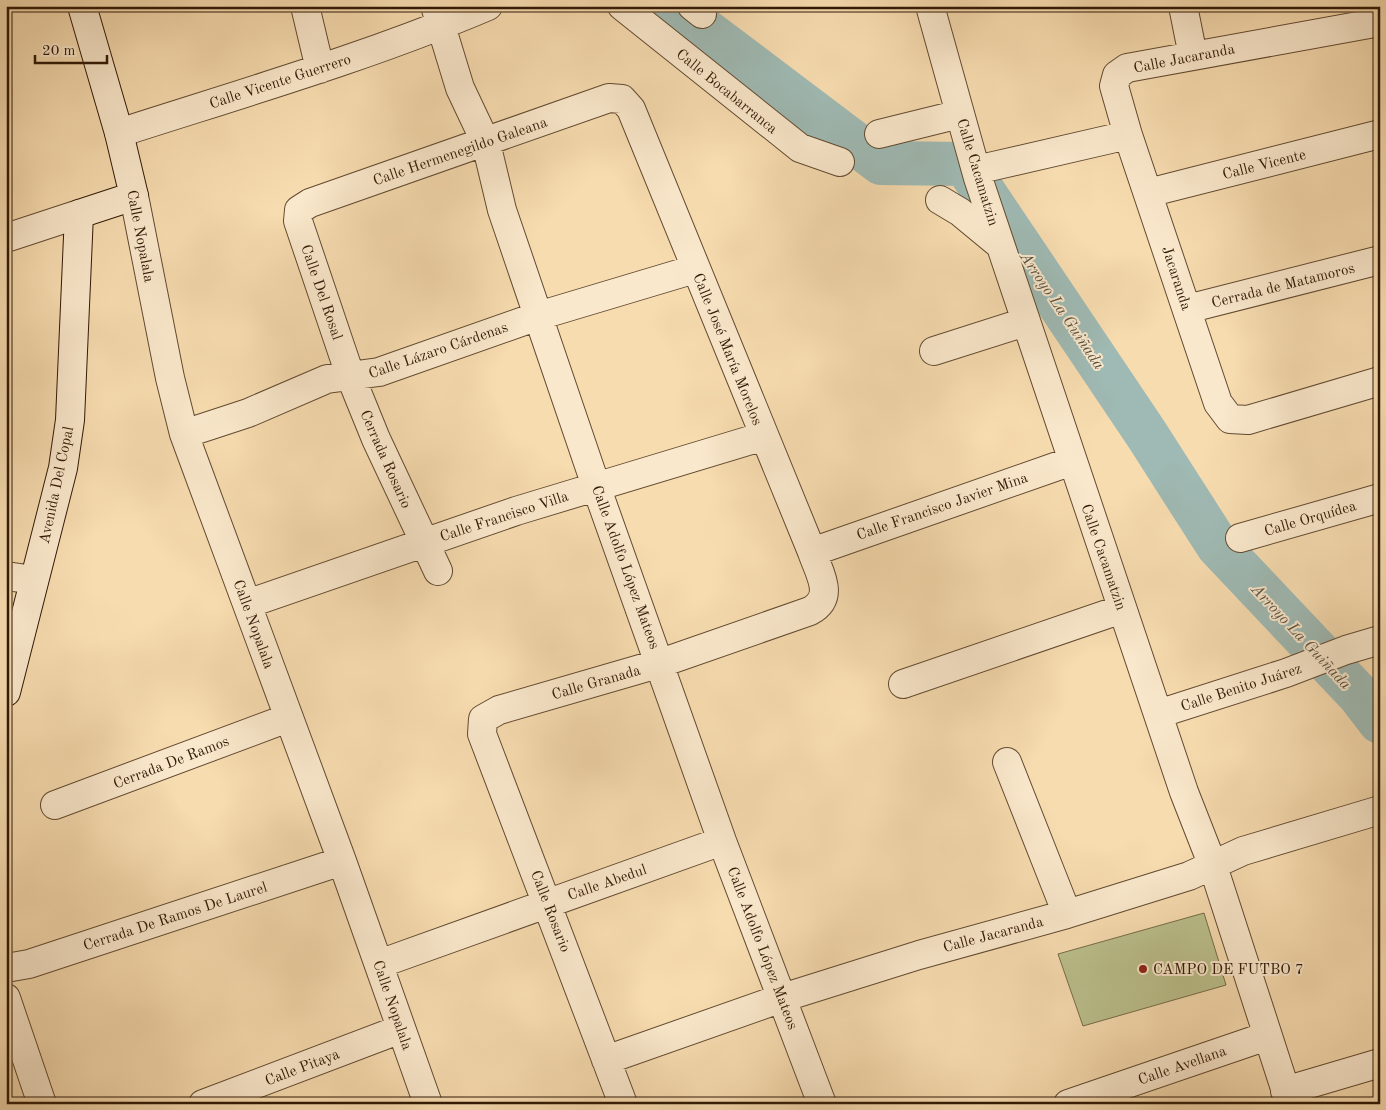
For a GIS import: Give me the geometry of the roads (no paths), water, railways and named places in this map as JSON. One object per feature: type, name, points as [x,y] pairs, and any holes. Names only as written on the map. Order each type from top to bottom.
[{"type":"street","points":[[82,6],[120,133]]},
{"type":"street","points":[[305,6],[320,68]]},
{"type":"street","name":"Calle Vicente Guerrero","points":[[120,133],[320,68],[437,16],[488,6]]},
{"type":"street","name":"Calle Bocabarranca","points":[[622,6],[800,148],[840,162]]},
{"type":"street","name":"Calle Cacamatzin","points":[[930,6],[977,174],[1025,322],[1184,792],[1214,866],[1288,1097]]},
{"type":"street","points":[[1184,6],[1193,56]]},
{"type":"street","name":"Calle Adolfo López Mateos","points":[[437,16],[460,88],[486,143],[502,210],[596,486],[661,663],[722,841],[822,1104]]},
{"type":"street","name":"Calle Jacaranda","points":[[1128,135],[1114,86],[1117,75],[1127,68],[1380,22]]},
{"type":"street","name":"Calle Hermenegildo Galeana","points":[[299,210],[310,203],[486,143],[609,98],[622,99]]},
{"type":"street","name":"Calle José María Morelos","points":[[622,99],[631,109],[812,552],[824,588],[822,602]]},
{"type":"street","points":[[879,134],[960,114]]},
{"type":"street","name":"Calle Nopalala","points":[[120,133],[170,378],[184,434],[342,862],[428,1104]]},
{"type":"street","name":"Calle Vicente","points":[[1148,193],[1380,134]]},
{"type":"street","points":[[977,174],[1128,135]]},
{"type":"street","name":"Jacaranda","points":[[1128,135],[1218,403],[1230,419],[1248,420],[1380,381]]},
{"type":"street","points":[[6,238],[134,196]]},
{"type":"street","points":[[940,200],[998,239]]},
{"type":"street","name":"Calle Del Rosal","points":[[299,210],[298,221],[350,375]]},
{"type":"street","name":"Avenida Del Copal","points":[[6,692],[54,509],[70,420],[79,214]]},
{"type":"street","name":"Cerrada de Matamoros","points":[[1187,309],[1380,260]]},
{"type":"street","name":"Calle Lázaro Cárdenas","points":[[184,434],[248,413],[327,379],[379,372],[538,316],[695,269]]},
{"type":"street","points":[[934,351],[1025,322]]},
{"type":"street","name":"Cerrada Rosario","points":[[350,375],[376,439],[438,571]]},
{"type":"street","name":"Calle Francisco Villa","points":[[247,604],[424,542],[596,486],[764,436]]},
{"type":"street","name":"Calle Francisco Javier Mina","points":[[812,552],[1072,461]]},
{"type":"street","name":"Calle Orquídea","points":[[1240,538],[1380,498]]},
{"type":"street","points":[[6,576],[34,580]]},
{"type":"street","name":"Calle Granada","points":[[483,719],[499,710],[661,663],[810,611],[822,602]]},
{"type":"street","points":[[903,684],[1122,609]]},
{"type":"street","name":"Calle Benito Juárez","points":[[1158,714],[1380,640]]},
{"type":"street","name":"Cerrada De Ramos","points":[[55,806],[288,718]]},
{"type":"street","name":"Calle Rosario","points":[[483,719],[482,734],[548,902],[622,1104]]},
{"type":"street","points":[[1007,762],[1067,914]]},
{"type":"street","name":"Calle Jacaranda","points":[[606,1060],[782,998],[919,954],[1067,914],[1189,876],[1243,851],[1380,810]]},
{"type":"street","name":"Calle Abedul","points":[[379,964],[722,841]]},
{"type":"street","name":"Cerrada De Ramos De Laurel","points":[[6,968],[29,964],[342,862]]},
{"type":"street","points":[[6,998],[42,1104]]},
{"type":"street","name":"Calle Pitaya","points":[[203,1104],[401,1030]]},
{"type":"street","name":"Calle Avellana","points":[[1068,1104],[1106,1098],[1267,1036]]},
{"type":"street","points":[[1288,1097],[1380,1064]]},
{"type":"waterway","name":"Arroyo La Guiñada","points":[[673,6],[881,163],[965,164],[1147,435],[1218,546],[1360,696],[1380,722]]},
{"type":"place","name":"CAMPO DE FUTBO 7","points":[[1143,969]]}]
